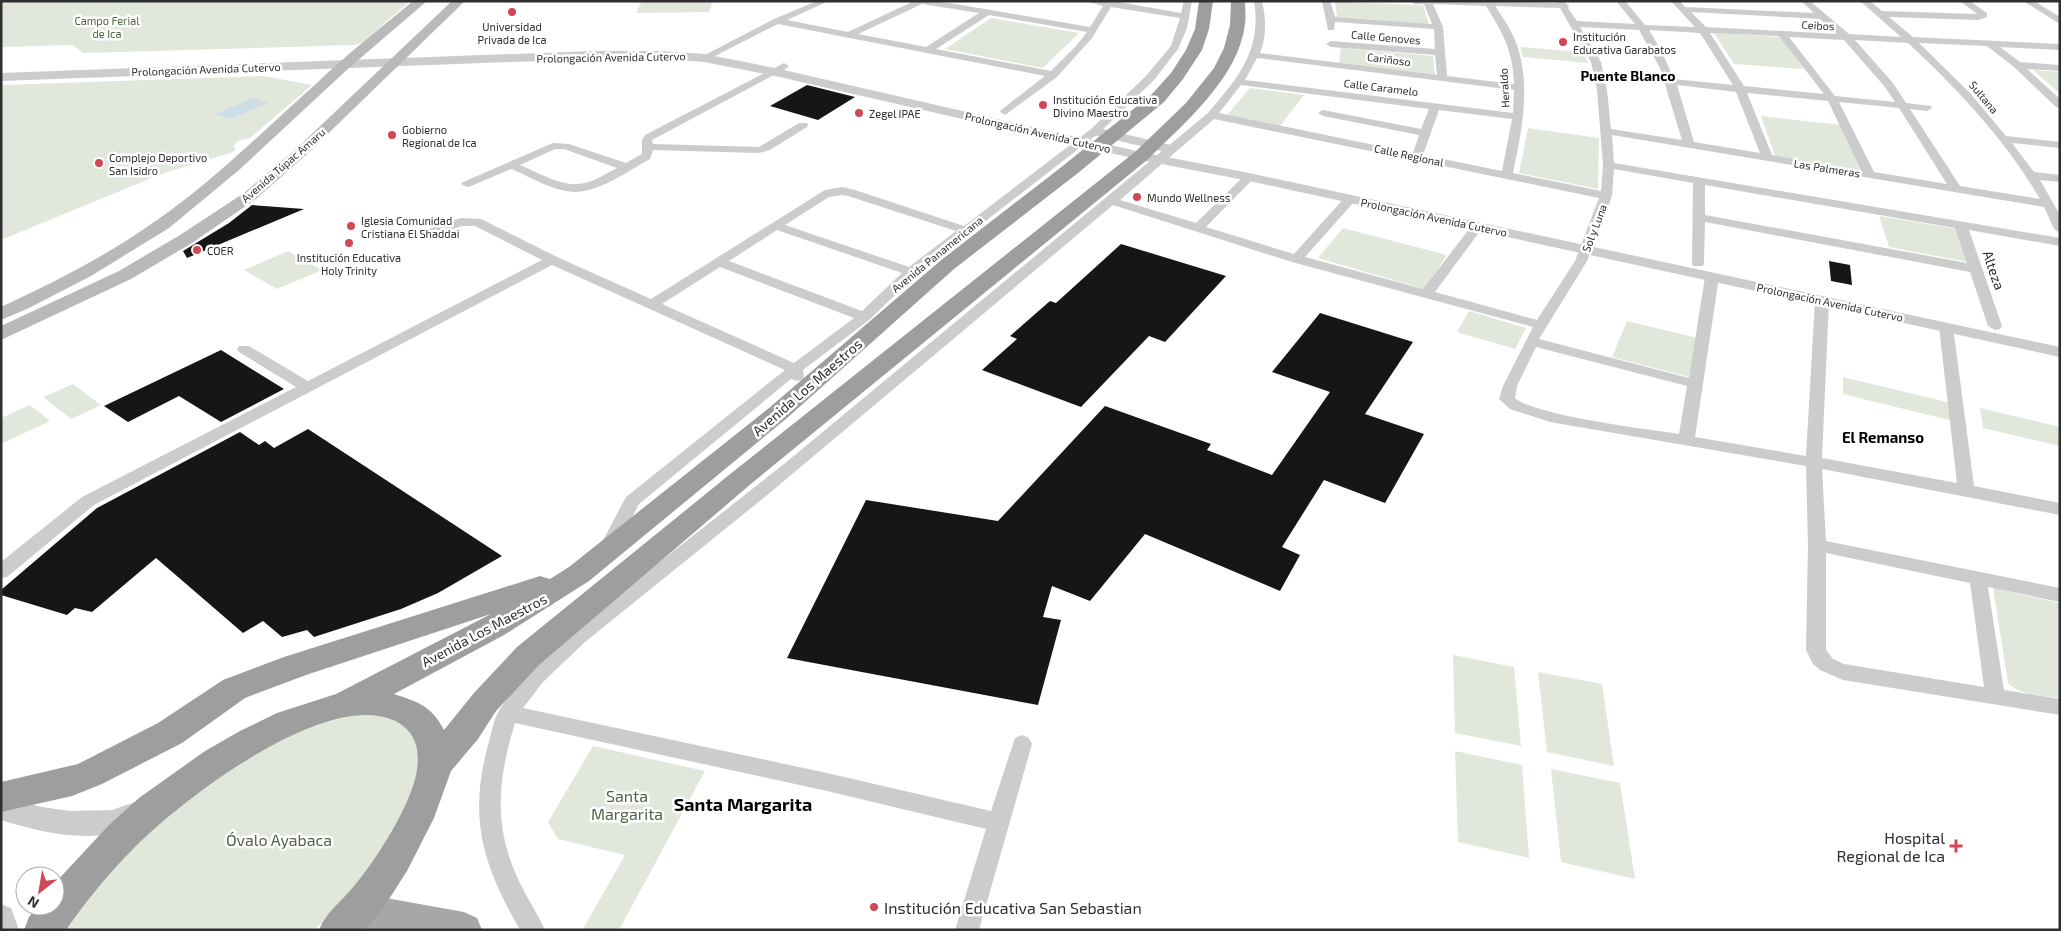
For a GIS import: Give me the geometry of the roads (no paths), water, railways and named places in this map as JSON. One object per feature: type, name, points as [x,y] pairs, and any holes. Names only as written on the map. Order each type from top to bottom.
[{"type":"highway","name":"Avenida Los Maestros","points":[[343,705],[528,608],[559,588],[605,553],[800,394],[1094,137],[1158,98],[1177,76],[1194,50],[1202,29],[1206,1]]},
{"type":"highway","name":"Avenida Los Maestros","points":[[436,764],[466,729],[485,702],[528,656],[743,477],[947,313],[1156,155],[1218,71],[1235,38],[1239,14],[1238,1]]},
{"type":"highway","points":[[944,339],[947,313]]},
{"type":"highway","points":[[1,797],[72,781],[90,774],[170,733],[234,689],[295,666],[542,587],[570,575],[605,553]]},
{"type":"highway","points":[[617,582],[647,580]]},
{"type":"highway","points":[[43,930],[86,874],[117,840],[200,771],[242,744],[309,714],[343,705],[380,703],[396,706],[410,712],[428,729],[433,739],[436,764],[428,791],[398,854],[348,920]]},
{"type":"main road","name":"Avenida Túpac Amaru","points":[[1,334],[91,292],[159,255],[244,200],[281,148],[351,60],[421,1]]},
{"type":"main road","name":"Avenida Túpac Amaru","points":[[1,314],[103,262],[188,204],[242,160],[315,138],[459,1]]},
{"type":"main road","points":[[242,160],[274,153],[290,156],[281,148]]},
{"type":"main road","points":[[348,920],[464,930]]},
{"type":"street","points":[[708,55],[777,21],[825,1]]},
{"type":"street","points":[[849,35],[921,1],[1093,30]]},
{"type":"street","points":[[1089,1],[1185,16]]},
{"type":"street","name":"Avenida Panamericana","points":[[605,553],[632,501],[795,369],[864,317],[911,272],[1094,137],[1150,78],[1174,46],[1185,16],[1188,1]]},
{"type":"street","points":[[533,930],[508,883],[496,852],[490,827],[487,800],[495,755],[508,713],[529,683],[548,664],[647,580],[700,540],[991,302],[1110,201],[1156,155],[1212,115],[1241,82],[1256,55],[1262,24],[1258,1]]},
{"type":"street","points":[[1326,1],[1331,19],[1331,44],[1326,64]]},
{"type":"street","points":[[1414,1],[1562,4]]},
{"type":"street","points":[[1620,1],[1636,16],[1644,28],[1672,82],[1689,145]]},
{"type":"street","points":[[1751,1],[1763,13]]},
{"type":"street","points":[[1805,1],[1848,38],[1903,105],[1956,189]]},
{"type":"street","name":"Sultana","points":[[1864,1],[1950,76],[2003,139],[2030,175],[2053,209],[2060,229]]},
{"type":"street","points":[[1880,14],[1972,17],[1984,15],[1964,1]]},
{"type":"street","points":[[2027,1],[2060,21]]},
{"type":"street","points":[[2040,1],[2060,13]]},
{"type":"street","points":[[1428,2],[1438,27],[1442,78]]},
{"type":"street","points":[[1005,112],[1054,75],[1086,41],[1108,3]]},
{"type":"street","name":"Heraldo","points":[[1489,4],[1510,39],[1518,88],[1518,116],[1507,175]]},
{"type":"street","name":"Sol y Luna","points":[[1562,4],[1596,62],[1602,90],[1606,131],[1608,165],[1606,196],[1581,261],[1531,341],[1510,386],[1507,399],[1515,406],[1528,411],[1686,441]]},
{"type":"street","points":[[1678,5],[1763,13],[1823,16]]},
{"type":"street","points":[[1678,5],[1703,30],[1740,88],[1768,158]]},
{"type":"street","points":[[928,50],[986,12]]},
{"type":"street","points":[[1331,19],[1438,27]]},
{"type":"street","points":[[777,21],[1054,75]]},
{"type":"street","name":"Ceibos","points":[[1575,24],[2060,47]]},
{"type":"street","points":[[1784,35],[1832,98],[1869,174]]},
{"type":"street","points":[[1989,43],[2017,65],[2060,105]]},
{"type":"street","name":"Calle Genoves","points":[[1331,44],[1440,52]]},
{"type":"street","name":"Prolongación Avenida Cutervo","points":[[1,77],[398,58],[639,51],[708,55],[987,116],[1094,137],[1156,155],[1249,177],[1477,226],[1698,263],[2060,340]]},
{"type":"street","name":"Cariñoso","points":[[1256,55],[1518,88]]},
{"type":"street","name":"Prolongación Avenida Cutervo","points":[[1,66],[127,62],[351,60]]},
{"type":"street","points":[[112,72],[127,62]]},
{"type":"street","points":[[2017,65],[2060,68]]},
{"type":"street","points":[[511,165],[575,188],[590,186],[646,156],[648,154],[647,140],[649,137],[779,69]]},
{"type":"street","name":"Calle Caramelo","points":[[1241,82],[1518,116]]},
{"type":"street","points":[[1672,82],[1928,108]]},
{"type":"street","points":[[1417,157],[1435,106]]},
{"type":"street","name":"Prolongación Avenida Cutervo","points":[[987,116],[1005,112],[1044,120]]},
{"type":"street","points":[[1323,113],[1425,133]]},
{"type":"street","name":"Calle Regional","points":[[1212,115],[1606,196]]},
{"type":"street","points":[[647,148],[758,150],[766,148],[803,125]]},
{"type":"street","name":"Las Palmeras","points":[[1606,131],[1956,189],[2053,209]]},
{"type":"street","points":[[2003,139],[2060,145]]},
{"type":"street","points":[[467,184],[553,146],[565,146],[626,167]]},
{"type":"street","name":"Prolongación Avenida Cutervo","points":[[1156,155],[1586,245],[1712,277],[2060,352]]},
{"type":"street","points":[[1608,165],[2060,242]]},
{"type":"street","points":[[2030,175],[2060,179]]},
{"type":"street","points":[[1198,228],[1249,177]]},
{"type":"street","points":[[1698,263],[1699,180]]},
{"type":"street","points":[[652,305],[825,194],[842,191],[966,230]]},
{"type":"street","points":[[1297,259],[1350,199]]},
{"type":"street","points":[[1110,201],[1297,259],[1540,325]]},
{"type":"street","points":[[1698,217],[1976,269]]},
{"type":"street","points":[[420,236],[461,222],[477,222],[552,260],[795,369],[800,394]]},
{"type":"street","points":[[777,226],[911,272]]},
{"type":"street","points":[[1426,295],[1477,226]]},
{"type":"street","name":"Alteza","points":[[1961,226],[1995,326]]},
{"type":"street","points":[[1,572],[88,501],[306,386],[552,260]]},
{"type":"street","points":[[721,262],[864,317]]},
{"type":"street","points":[[1712,277],[1686,441],[1814,461],[1966,489],[2060,509]]},
{"type":"street","points":[[1822,301],[1814,461],[1817,545],[1816,650],[1822,661],[1843,672],[2060,707]]},
{"type":"street","points":[[1946,327],[1966,489]]},
{"type":"street","points":[[1531,341],[1695,384]]},
{"type":"street","points":[[244,349],[306,386]]},
{"type":"street","points":[[1817,545],[2060,595]]},
{"type":"street","points":[[1978,578],[1995,696]]},
{"type":"street","points":[[508,713],[828,782],[998,822]]},
{"type":"street","points":[[967,930],[1022,744]]},
{"type":"street","points":[[1,808],[34,818],[85,824],[113,822],[152,809]]},
{"type":"street","points":[[1,918],[4,930]]},
{"type":"place","name":"Universidad Privada de Ica","points":[[512,12]]},
{"type":"place","name":"Institución Educativa Garabatos","points":[[1563,42]]},
{"type":"place","name":"Institución Educativa Divino Maestro","points":[[1043,105]]},
{"type":"place","name":"Zegel IPAE","points":[[859,113]]},
{"type":"place","name":"Gobierno Regional de Ica","points":[[392,135]]},
{"type":"place","name":"Complejo Deportivo San Isidro","points":[[99,163]]},
{"type":"place","name":"Mundo Wellness","points":[[1137,197]]},
{"type":"place","name":"Iglesia Comunidad Cristiana El Shaddai","points":[[351,226]]},
{"type":"place","name":"Institución Educativa Holy Trinity","points":[[349,243]]},
{"type":"place","name":"COER","points":[[197,250]]},
{"type":"place","name":"Hospital Regional de Ica","points":[[1956,846]]},
{"type":"place","name":"Institución Educativa San Sebastian","points":[[874,907]]},
{"type":"district","name":"Puente Blanco","points":[[1628,75]]},
{"type":"district","name":"El Remanso","points":[[1883,437]]},
{"type":"district","name":"Santa Margarita","points":[[743,804]]},
{"type":"park label","name":"Campo Ferial de Ica","points":[[107,26]]},
{"type":"park label","name":"Óvalo Ayabaca","points":[[279,839]]}]
